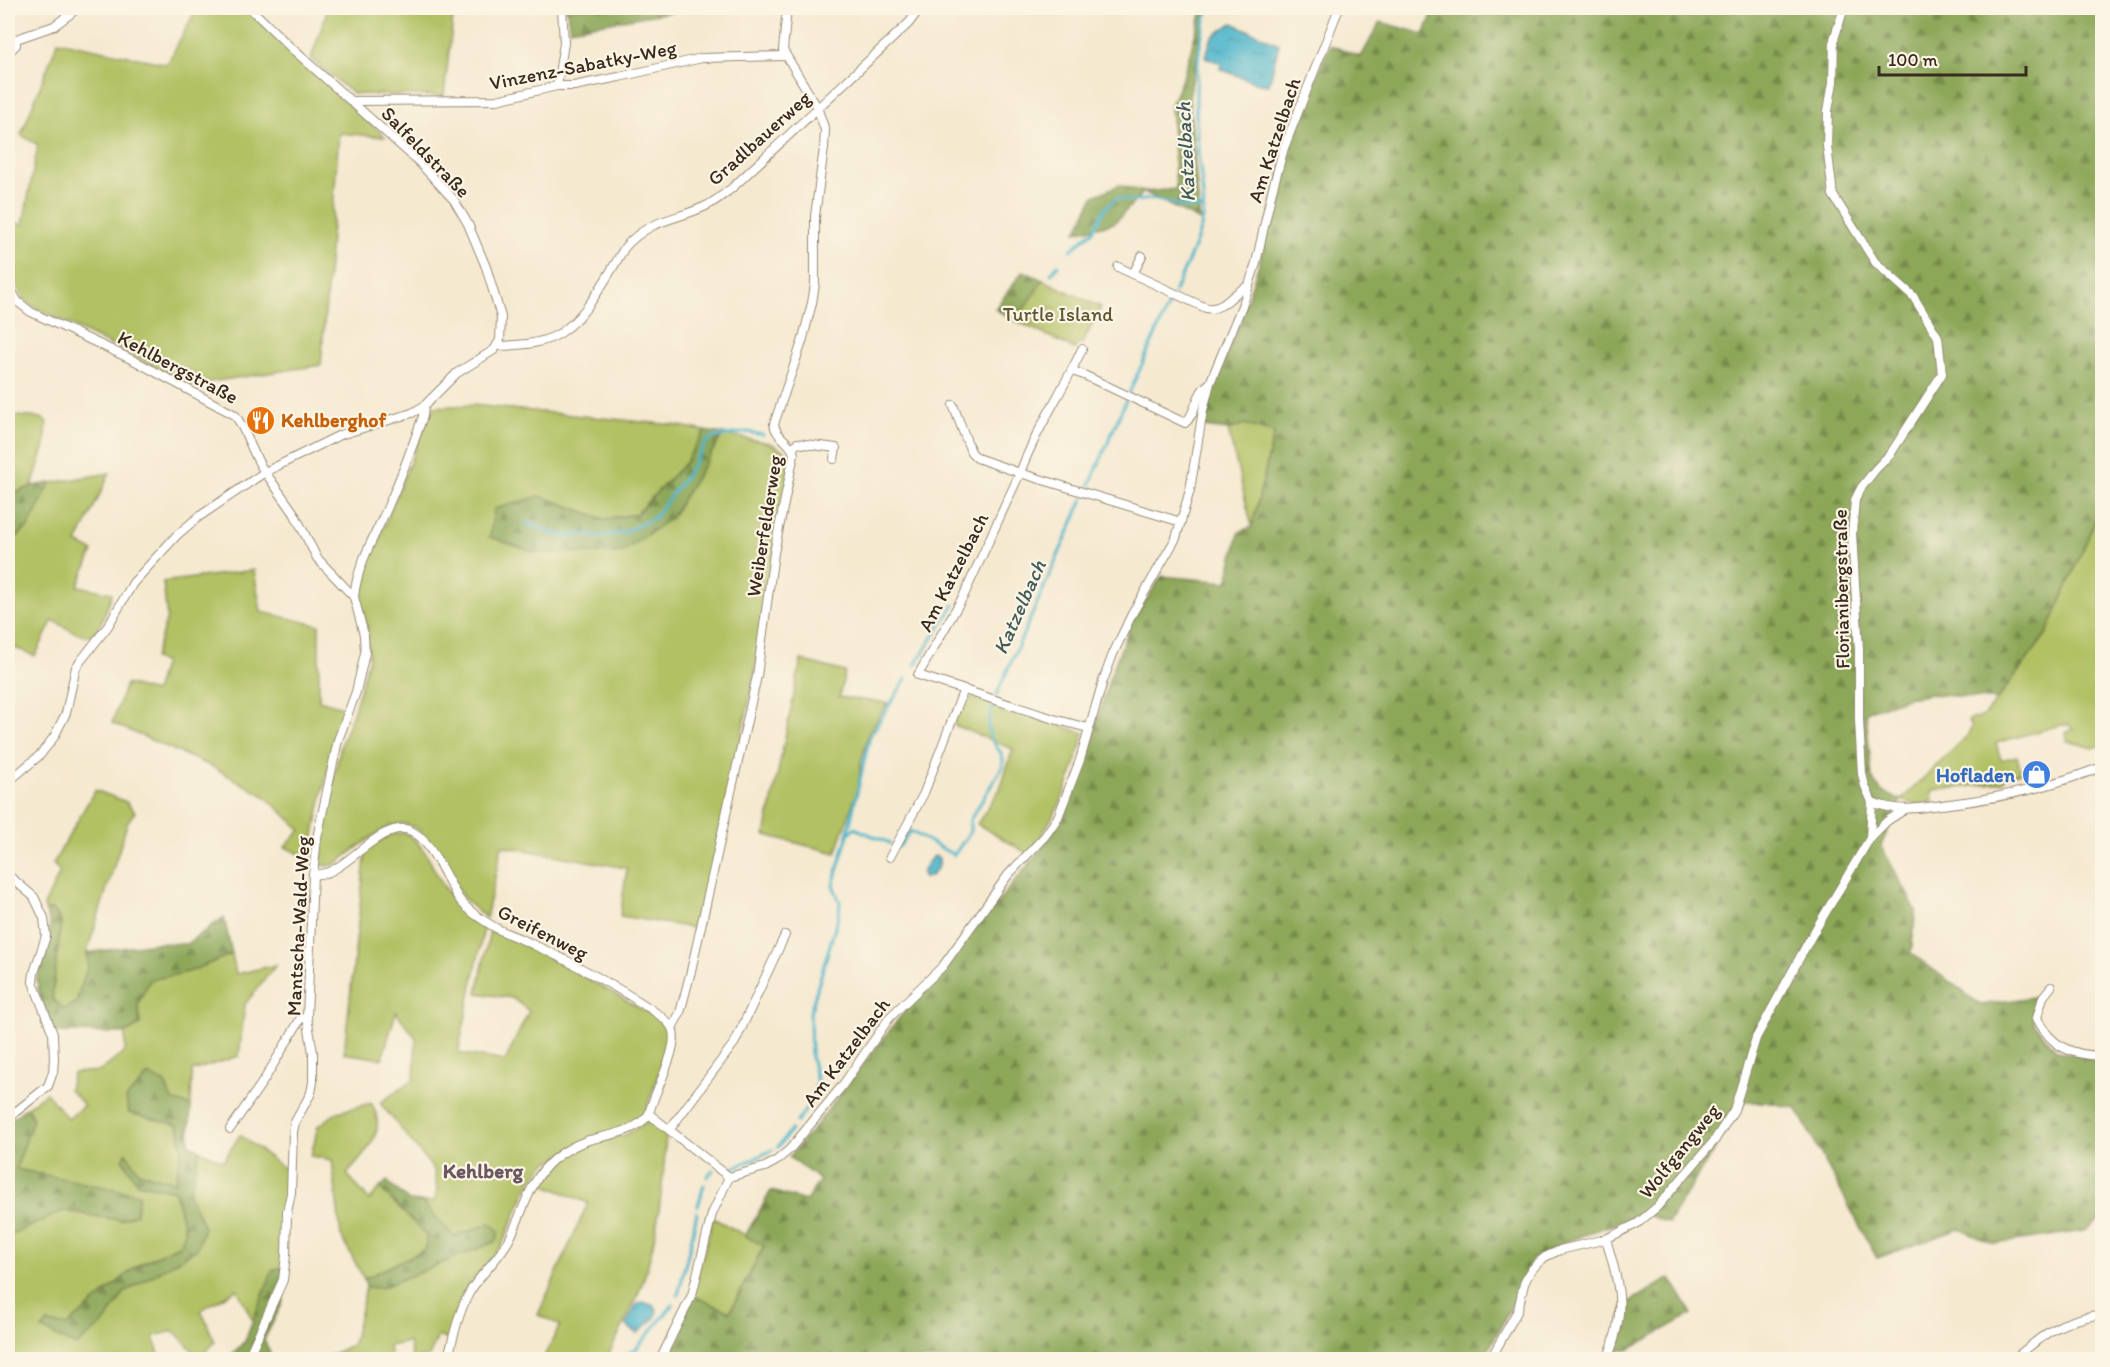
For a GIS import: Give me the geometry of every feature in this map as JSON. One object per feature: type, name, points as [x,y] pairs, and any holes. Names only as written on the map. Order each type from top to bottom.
[{"type":"street","points":[[8,53],[16,45],[12,41],[54,26],[78,8]]},
{"type":"street","name":"Salfeldstraße","points":[[250,8],[418,161],[454,200],[462,212],[486,267],[498,303],[501,317],[498,346]]},
{"type":"street","points":[[558,86],[564,43],[562,8]]},
{"type":"street","points":[[785,56],[783,50],[787,8]]},
{"type":"street","name":"Gradlbauerweg","points":[[498,346],[527,345],[555,336],[582,312],[633,237],[642,230],[668,218],[708,205],[744,179],[817,107],[909,23],[920,8]]},
{"type":"street","name":"Am Katzelbach","points":[[729,1177],[765,1167],[790,1149],[842,1086],[890,1017],[943,966],[1008,875],[1045,836],[1058,817],[1080,760],[1103,681],[1124,629],[1171,547],[1181,522],[1190,490],[1203,410],[1210,383],[1249,286],[1284,148],[1339,8]]},
{"type":"street","name":"Florianibergstraße","points":[[1844,8],[1834,39],[1833,82],[1828,111],[1827,146],[1833,195],[1875,262],[1913,296],[1938,337],[1942,374],[1891,453],[1861,488],[1855,500],[1852,532],[1859,650],[1859,720],[1862,774],[1864,786],[1872,802],[1870,838]]},
{"type":"street","name":"Vinzenz-Sabatky-Weg","points":[[352,101],[483,102],[558,86],[574,86],[619,77],[702,58],[785,56]]},
{"type":"street","name":"Weiberfelderweg","points":[[672,1028],[680,1013],[691,971],[757,676],[774,553],[794,454],[793,448],[775,431],[774,424],[802,342],[815,284],[815,216],[825,148],[825,130],[817,107],[785,56]]},
{"type":"street","points":[[1133,274],[1142,255]]},
{"type":"street","points":[[1118,267],[1201,307],[1212,309],[1220,307],[1241,289],[1249,286]]},
{"type":"street","name":"Kehlbergstraße","points":[[8,285],[18,302],[31,312],[136,362],[235,415],[244,428],[265,472]]},
{"type":"street","points":[[8,782],[40,755],[54,737],[66,713],[76,667],[108,626],[132,584],[197,518],[265,472],[340,435],[412,413],[424,406],[457,373],[498,346]]},
{"type":"street","name":"Am Katzelbach","points":[[1082,349],[1020,473],[964,595],[918,675],[1088,728]]},
{"type":"street","name":"Am Katzelbach","points":[[1072,371],[1185,423],[1190,418],[1204,387],[1210,383]]},
{"type":"street","points":[[953,405],[971,452],[984,461],[1181,522]]},
{"type":"street","name":"Mantscha-Wald-Weg","points":[[247,1359],[283,1280],[287,1212],[291,1193],[293,1132],[295,1122],[311,1093],[313,1082],[313,1053],[307,1017],[313,875],[317,838],[336,751],[364,663],[364,635],[354,597],[356,580],[400,478],[423,416],[424,406]]},
{"type":"street","points":[[793,448],[797,443],[836,448],[834,459]]},
{"type":"street","name":"Mantscha-Wald-Weg","points":[[265,472],[294,513],[317,558],[354,597]]},
{"type":"street","points":[[890,857],[922,798],[963,689]]},
{"type":"street","points":[[1872,802],[1887,808],[1904,810],[1977,801],[2023,793],[2103,767]]},
{"type":"street","points":[[1870,838],[1887,821],[1904,810]]},
{"type":"street","name":"Greifenweg","points":[[313,875],[331,872],[390,831],[411,830],[426,844],[461,902],[491,926],[537,946],[624,993],[661,1015],[672,1028]]},
{"type":"street","name":"Wolfgangweg","points":[[1490,1359],[1518,1310],[1524,1284],[1529,1273],[1537,1264],[1545,1257],[1560,1250],[1606,1239],[1638,1223],[1651,1212],[1714,1141],[1734,1110],[1756,1038],[1784,984],[1870,838]]},
{"type":"street","points":[[8,875],[34,897],[44,918],[46,936],[33,982],[53,1035],[54,1060],[48,1086],[8,1118]]},
{"type":"street","points":[[670,1129],[737,1039],[784,935]]},
{"type":"street","points":[[2051,987],[2043,997],[2037,1018],[2044,1034],[2061,1048],[2103,1056]]},
{"type":"street","points":[[230,1129],[264,1080],[300,1019],[307,1017]]},
{"type":"street","points":[[447,1359],[466,1299],[509,1240],[539,1176],[553,1160],[569,1149],[626,1130],[646,1119],[672,1052],[674,1040],[672,1028]]},
{"type":"street","points":[[649,1114],[729,1177],[712,1214],[692,1295],[660,1359]]},
{"type":"street","points":[[1606,1239],[1617,1278],[1620,1302],[1619,1325],[1607,1359]]},
{"type":"street","points":[[2013,1359],[2058,1325],[2103,1314]]},
{"type":"green space","points":[[197,8],[249,8],[385,137],[339,133],[321,365],[190,385],[25,302],[8,269],[8,220],[23,225],[38,145],[21,135],[58,41],[167,64]]},
{"type":"green space","points":[[328,8],[454,8],[444,96],[353,94],[311,59]]},
{"type":"green space","points":[[566,8],[693,8],[570,29]]},
{"type":"green space","points":[[1203,8],[1207,8],[1189,97],[1200,221],[1144,192],[1176,189],[1171,105],[1184,74]]},
{"type":"green space","points":[[1435,8],[2102,8],[2102,505],[2047,633],[1997,700],[1931,694],[1907,698],[1866,712],[1872,779],[1882,792],[1901,800],[1881,846],[1916,910],[1911,953],[1981,1005],[2034,997],[2033,1023],[2057,1051],[2102,1060],[2102,1218],[2084,1231],[1994,1244],[1959,1229],[1877,1258],[1796,1108],[1765,1102],[1744,1102],[1668,1223],[1644,1213],[1568,1241],[1532,1259],[1512,1306],[1483,1359],[660,1360],[692,1295],[730,1312],[764,1246],[745,1236],[771,1191],[806,1201],[820,1180],[789,1157],[907,1008],[952,958],[1063,819],[1085,766],[1109,679],[1132,621],[1162,576],[1227,582],[1239,532],[1252,527],[1274,433],[1244,424],[1228,430],[1204,427],[1213,389],[1239,324],[1259,264],[1275,192],[1291,138],[1330,45],[1361,57],[1380,22],[1424,34]]},
{"type":"green space","points":[[1119,185],[1144,192],[1114,223],[1076,232],[1094,196]]},
{"type":"green space","points":[[1023,271],[1043,280],[1016,321],[995,309]]},
{"type":"green space","name":"Turtle Island","points":[[1043,280],[1101,307],[1083,343],[1077,345],[1075,349],[1016,321]]},
{"type":"green space","points":[[472,405],[674,425],[705,431],[685,463],[636,514],[604,519],[540,496],[490,537],[671,518],[723,434],[770,443],[792,455],[750,697],[699,929],[620,916],[627,868],[502,846],[486,918],[462,896],[442,859],[424,835],[413,827],[401,824],[381,831],[334,865],[325,866],[320,862],[323,831],[341,744],[354,710],[369,658],[367,628],[359,598],[362,574],[384,527],[432,407]]},
{"type":"green space","points":[[8,415],[41,418],[47,422],[45,445],[32,486],[8,496]]},
{"type":"green space","points":[[1244,424],[1274,433],[1252,527],[1228,430]]},
{"type":"green space","points":[[705,431],[723,434],[671,518],[621,553],[535,553],[490,537],[494,509],[540,496],[604,519],[636,514],[685,463]]},
{"type":"green space","points":[[110,473],[77,543],[93,551],[78,586],[112,593],[100,625],[92,635],[83,636],[53,620],[35,656],[8,645],[8,545],[28,527],[51,483]]},
{"type":"green space","points":[[51,483],[28,527],[8,545],[8,496],[32,486]]},
{"type":"green space","points":[[2102,505],[2102,745],[2093,748],[2067,741],[2065,733],[2074,729],[2069,725],[2060,725],[1996,743],[2001,760],[2017,756],[2021,772],[2006,777],[2002,782],[1932,791],[1933,802],[1916,804],[1901,800],[1967,736],[1972,726],[1968,721],[1973,717],[1975,719],[1982,717],[2047,633]]},
{"type":"green space","points":[[254,570],[261,612],[319,625],[319,700],[346,708],[325,783],[310,859],[285,847],[301,830],[266,797],[215,768],[112,723],[126,684],[155,692],[164,662],[154,659],[167,618],[163,582]]},
{"type":"green space","points":[[801,660],[845,672],[839,697],[888,703],[869,732],[861,763],[858,789],[836,853],[765,835]]},
{"type":"green space","points":[[973,697],[1084,733],[1060,804],[1030,855],[977,824],[1000,789],[1013,749],[954,725],[963,700]]},
{"type":"green space","points":[[95,790],[126,802],[135,812],[128,821],[87,952],[88,965],[76,1003],[63,1009],[52,998],[61,922],[54,910],[45,910],[44,906],[60,872],[53,864]]},
{"type":"green space","points":[[405,833],[424,850],[449,893],[484,928],[458,1053],[505,1061],[529,1011],[512,998],[477,993],[490,930],[540,952],[661,1020],[668,1028],[671,1038],[644,1116],[626,1127],[546,1163],[529,1184],[501,1247],[468,1286],[458,1307],[451,1341],[438,1336],[429,1356],[412,1359],[409,1342],[389,1346],[391,1359],[321,1360],[353,1344],[366,1287],[381,1288],[497,1241],[498,1231],[490,1223],[454,1238],[422,1202],[434,1202],[437,1190],[434,1170],[380,1103],[414,1079],[416,1038],[396,1012],[382,1059],[344,1053],[366,850],[392,834]]},
{"type":"green space","points":[[45,910],[54,910],[61,922],[52,998],[63,1009],[76,1003],[88,965],[87,953],[156,943],[186,944],[224,917],[232,954],[188,972],[150,980],[138,1003],[140,1025],[125,1033],[55,1032],[40,1000],[37,978],[47,950],[50,923]]},
{"type":"green space","points":[[232,954],[236,974],[276,965],[245,1004],[239,1056],[192,1071],[191,1106],[172,1100],[164,1082],[129,1113],[178,1125],[182,1148],[175,1182],[138,1172],[126,1153],[137,1183],[175,1191],[185,1232],[181,1244],[138,1265],[67,1326],[48,1323],[42,1329],[104,1323],[125,1292],[197,1249],[204,1227],[189,1195],[200,1150],[223,1161],[240,1135],[289,1172],[285,1204],[284,1268],[273,1270],[253,1321],[237,1289],[201,1310],[215,1342],[200,1358],[174,1331],[154,1336],[160,1359],[8,1359],[8,1236],[63,1211],[121,1220],[136,1214],[139,1195],[16,1169],[33,1119],[27,1107],[46,1093],[68,1119],[84,1105],[69,1089],[73,1073],[100,1071],[125,1052],[125,1033],[140,1025],[138,1003],[150,980],[188,972]]},
{"type":"green space","points":[[148,1075],[164,1082],[172,1100],[191,1106],[189,1144],[200,1150],[189,1195],[204,1227],[197,1249],[125,1292],[104,1323],[76,1346],[42,1329],[48,1323],[67,1326],[138,1265],[181,1244],[185,1231],[175,1191],[137,1183],[123,1160],[126,1153],[139,1172],[175,1182],[182,1148],[178,1125],[129,1113],[126,1098]]},
{"type":"green space","points":[[371,1103],[376,1113],[376,1132],[367,1150],[347,1174],[369,1200],[380,1188],[426,1235],[426,1249],[364,1279],[341,1236],[332,1160],[311,1156],[318,1126],[338,1112]]},
{"type":"green space","points":[[27,1107],[33,1119],[16,1169],[139,1194],[136,1214],[121,1220],[63,1211],[8,1236],[8,1122]]},
{"type":"green space","points":[[650,1120],[666,1132],[660,1205],[650,1258],[642,1285],[608,1356],[614,1359],[543,1359],[560,1325],[538,1315],[588,1203],[538,1182],[551,1167],[571,1152],[593,1142],[625,1135]]},
{"type":"green space","points":[[387,1181],[409,1201],[422,1202],[454,1237],[490,1223],[499,1231],[497,1241],[381,1288],[366,1287],[364,1279],[426,1249],[426,1235],[380,1188]]},
{"type":"green space","points":[[713,1218],[764,1245],[729,1313],[692,1295]]},
{"type":"green space","points":[[284,1268],[283,1302],[264,1340],[270,1352],[267,1359],[226,1360],[245,1341],[273,1269]]},
{"type":"green space","points":[[1670,1278],[1692,1314],[1628,1350],[1616,1350],[1624,1305]]},
{"type":"water","points":[[1232,23],[1279,44],[1269,85],[1259,84],[1220,69],[1221,63],[1205,57],[1212,37]]},
{"type":"water","points":[[935,856],[939,858],[939,866],[931,876],[924,878],[922,873],[924,868]]},
{"type":"water","points":[[643,1302],[655,1306],[657,1312],[655,1318],[637,1334],[626,1325],[636,1305]]},
{"type":"waterway","name":"Katzelbach","points":[[1175,291],[1195,246],[1203,218],[1204,204],[1198,149],[1196,96],[1200,42],[1208,8]]},
{"type":"waterway","points":[[1071,250],[1093,231],[1105,208],[1117,198],[1136,201],[1151,199],[1189,208],[1203,208]]},
{"type":"waterway","points":[[1051,274],[1058,265]]},
{"type":"waterway","name":"Katzelbach","points":[[1129,393],[1173,296]]},
{"type":"waterway","name":"Katzelbach","points":[[1089,487],[1126,400]]},
{"type":"waterway","points":[[527,523],[556,534],[569,536],[584,534],[598,537],[625,532],[654,518],[685,477],[707,441],[714,437],[748,432],[763,435]]},
{"type":"waterway","name":"Katzelbach","points":[[996,696],[1084,497]]},
{"type":"waterway","name":"Katzelbach","points":[[915,665],[954,605]]},
{"type":"waterway","name":"Katzelbach","points":[[848,832],[870,736],[906,679]]},
{"type":"waterway","name":"Katzelbach","points":[[899,847],[910,831],[954,855],[970,832],[970,820],[1003,766],[1001,754],[991,739],[988,726],[994,705]]},
{"type":"waterway","name":"Katzelbach","points":[[797,1122],[813,1099],[817,1082],[811,1056],[810,1013],[839,914],[840,902],[833,885],[848,834],[854,828],[890,843]]},
{"type":"waterway","name":"Katzelbach","points":[[778,1147],[791,1130]]},
{"type":"waterway","name":"Katzelbach","points":[[727,1168],[733,1168],[773,1150]]},
{"type":"waterway","name":"Katzelbach","points":[[707,1177],[713,1170]]},
{"type":"waterway","name":"Katzelbach","points":[[698,1206],[704,1185]]},
{"type":"waterway","name":"Katzelbach","points":[[678,1295],[697,1212]]},
{"type":"waterway","name":"Katzelbach","points":[[617,1360],[636,1349],[673,1305]]},
{"type":"place","name":"Kehlberghof","points":[[260,420]]},
{"type":"place","name":"Hofladen","points":[[2036,775]]},
{"type":"district","name":"Kehlberg","points":[[483,1170]]}]
